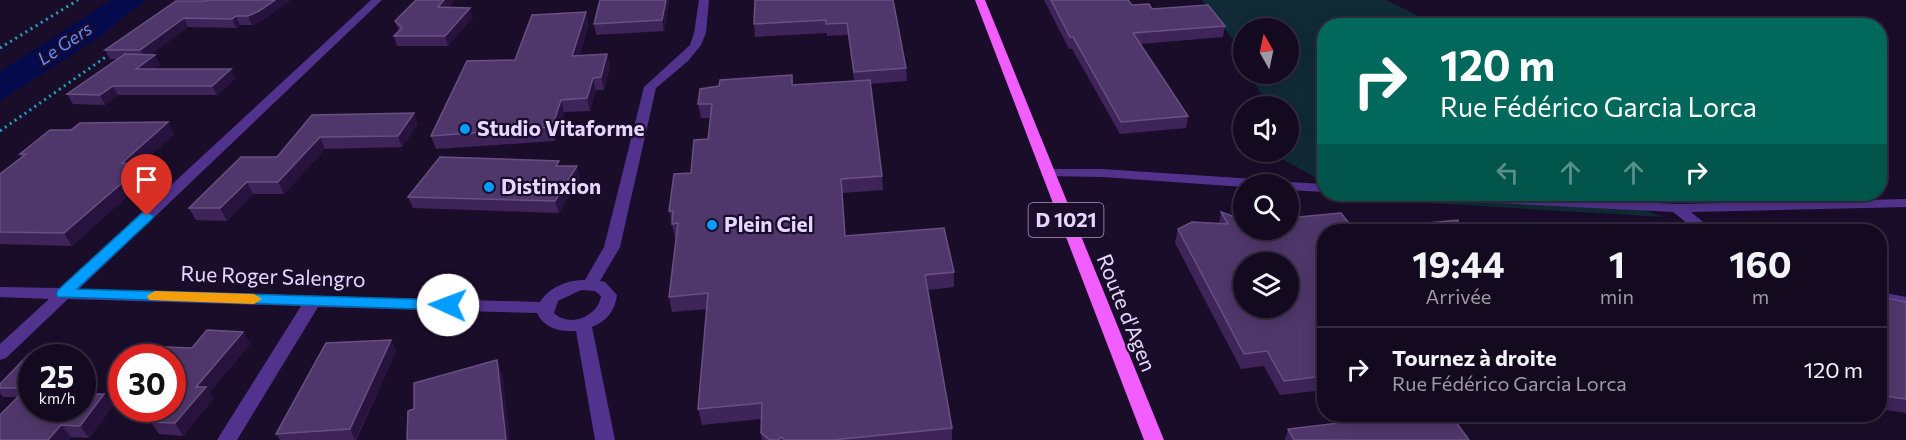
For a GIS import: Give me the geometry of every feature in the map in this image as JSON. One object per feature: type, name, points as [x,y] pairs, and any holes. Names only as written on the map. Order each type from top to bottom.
[{"type":"main road","name":"Route d'Agen","points":[[980,0],[1154,440]]},
{"type":"street","points":[[0,354],[377,0]]},
{"type":"street","points":[[590,285],[612,248],[647,93],[657,78],[694,49],[700,35],[704,0]]},
{"type":"street","points":[[1048,173],[1102,172],[1233,181]]},
{"type":"street","points":[[1299,187],[1317,188]]},
{"type":"street","points":[[1538,201],[1677,208],[1906,203]]},
{"type":"street","points":[[1677,208],[1697,224]]},
{"type":"street","points":[[590,285],[605,290],[610,302],[601,315],[583,324],[562,326],[554,323],[545,314],[545,308],[554,295],[561,290],[590,285]]},
{"type":"street","name":"Rue Roger Salengro","points":[[0,292],[545,308]]},
{"type":"street","points":[[1887,299],[1906,303]]},
{"type":"street","points":[[227,440],[313,301]]},
{"type":"street","points":[[583,324],[605,440]]},
{"type":"path","points":[[0,48],[78,0]]},
{"type":"path","points":[[0,131],[112,52]]},
{"type":"shaded area","points":[[1202,0],[1386,0],[1423,18],[1317,18],[1317,178],[1287,162],[1299,162],[1299,96],[1262,96],[1256,84],[1299,84],[1299,18],[1233,18],[1233,39]]},
{"type":"shaded area","points":[[1395,201],[1618,201],[1664,217]]},
{"type":"water","name":"Le Gers","points":[[111,0],[147,0],[105,33],[0,101],[0,72]]},
{"type":"building","points":[[275,0],[248,16],[236,16],[232,19],[184,18],[140,50],[105,50],[176,1]]},
{"type":"building","points":[[416,0],[444,0],[438,7],[470,8],[445,36],[394,36],[402,28],[395,21]]},
{"type":"building","points":[[600,0],[666,0],[662,20],[594,24]]},
{"type":"building","points":[[755,0],[893,0],[906,68],[854,72],[847,23],[826,24],[826,20],[754,24]]},
{"type":"building","points":[[1051,0],[1128,0],[1132,5],[1149,4],[1152,9],[1208,5],[1225,26],[1133,33],[1188,116],[1121,122],[1073,37],[1070,37]]},
{"type":"building","points":[[586,12],[572,56],[607,54],[601,77],[593,78],[587,98],[561,100],[552,127],[431,136],[467,61],[515,60],[532,15]]},
{"type":"building","points":[[125,54],[155,55],[136,69],[231,69],[212,86],[113,86],[100,95],[67,94]]},
{"type":"building","points":[[792,75],[792,85],[870,80],[882,176],[841,179],[845,236],[944,228],[954,272],[925,275],[952,428],[832,440],[785,440],[781,437],[778,440],[770,440],[761,433],[762,403],[698,409],[708,293],[669,297],[678,223],[672,224],[673,211],[669,211],[674,174],[691,173],[694,140],[708,139],[712,104],[698,104],[700,89],[719,86],[720,80]]},
{"type":"building","points":[[414,113],[398,136],[320,137],[278,182],[247,182],[220,208],[189,208],[241,157],[277,157],[312,115]]},
{"type":"building","points":[[168,122],[122,163],[144,164],[64,233],[0,232],[0,174],[26,154],[20,154],[50,130],[71,130],[80,123]]},
{"type":"building","points":[[440,157],[559,161],[556,166],[577,166],[555,201],[408,197]]},
{"type":"building","points":[[1221,212],[1233,216],[1233,240],[1299,240],[1299,217],[1341,213],[1350,224],[1317,224],[1317,377],[1284,381],[1267,351],[1244,354],[1178,229],[1192,222],[1228,224]]},
{"type":"building","points":[[1458,220],[1458,224],[1417,224]]},
{"type":"building","points":[[1887,298],[1906,302],[1906,399],[1887,396]]},
{"type":"building","points":[[207,330],[243,332],[196,387],[206,387],[186,410],[186,348],[192,348]]},
{"type":"building","points":[[391,340],[350,429],[276,434],[326,343]]},
{"type":"building","points":[[497,360],[506,440],[407,440],[408,411],[414,409],[414,383]]},
{"type":"building","points":[[18,365],[18,388],[0,388],[0,384]]},
{"type":"building","points":[[96,394],[104,394],[96,405]]},
{"type":"building","points":[[18,397],[18,422],[83,422],[80,426],[61,425],[48,440],[0,440],[0,415]]},
{"type":"building","points":[[1347,422],[1456,422],[1469,440],[1294,440],[1288,429]]},
{"type":"slow traffic","points":[[155,296],[254,299]]},
{"type":"place","name":"Studio Vitaforme","points":[[465,129]]},
{"type":"place","name":"Distinxion","points":[[489,187]]},
{"type":"place","name":"Plein Ciel","points":[[712,225]]},
{"type":"route","points":[[147,216],[63,294],[448,305]]}]
